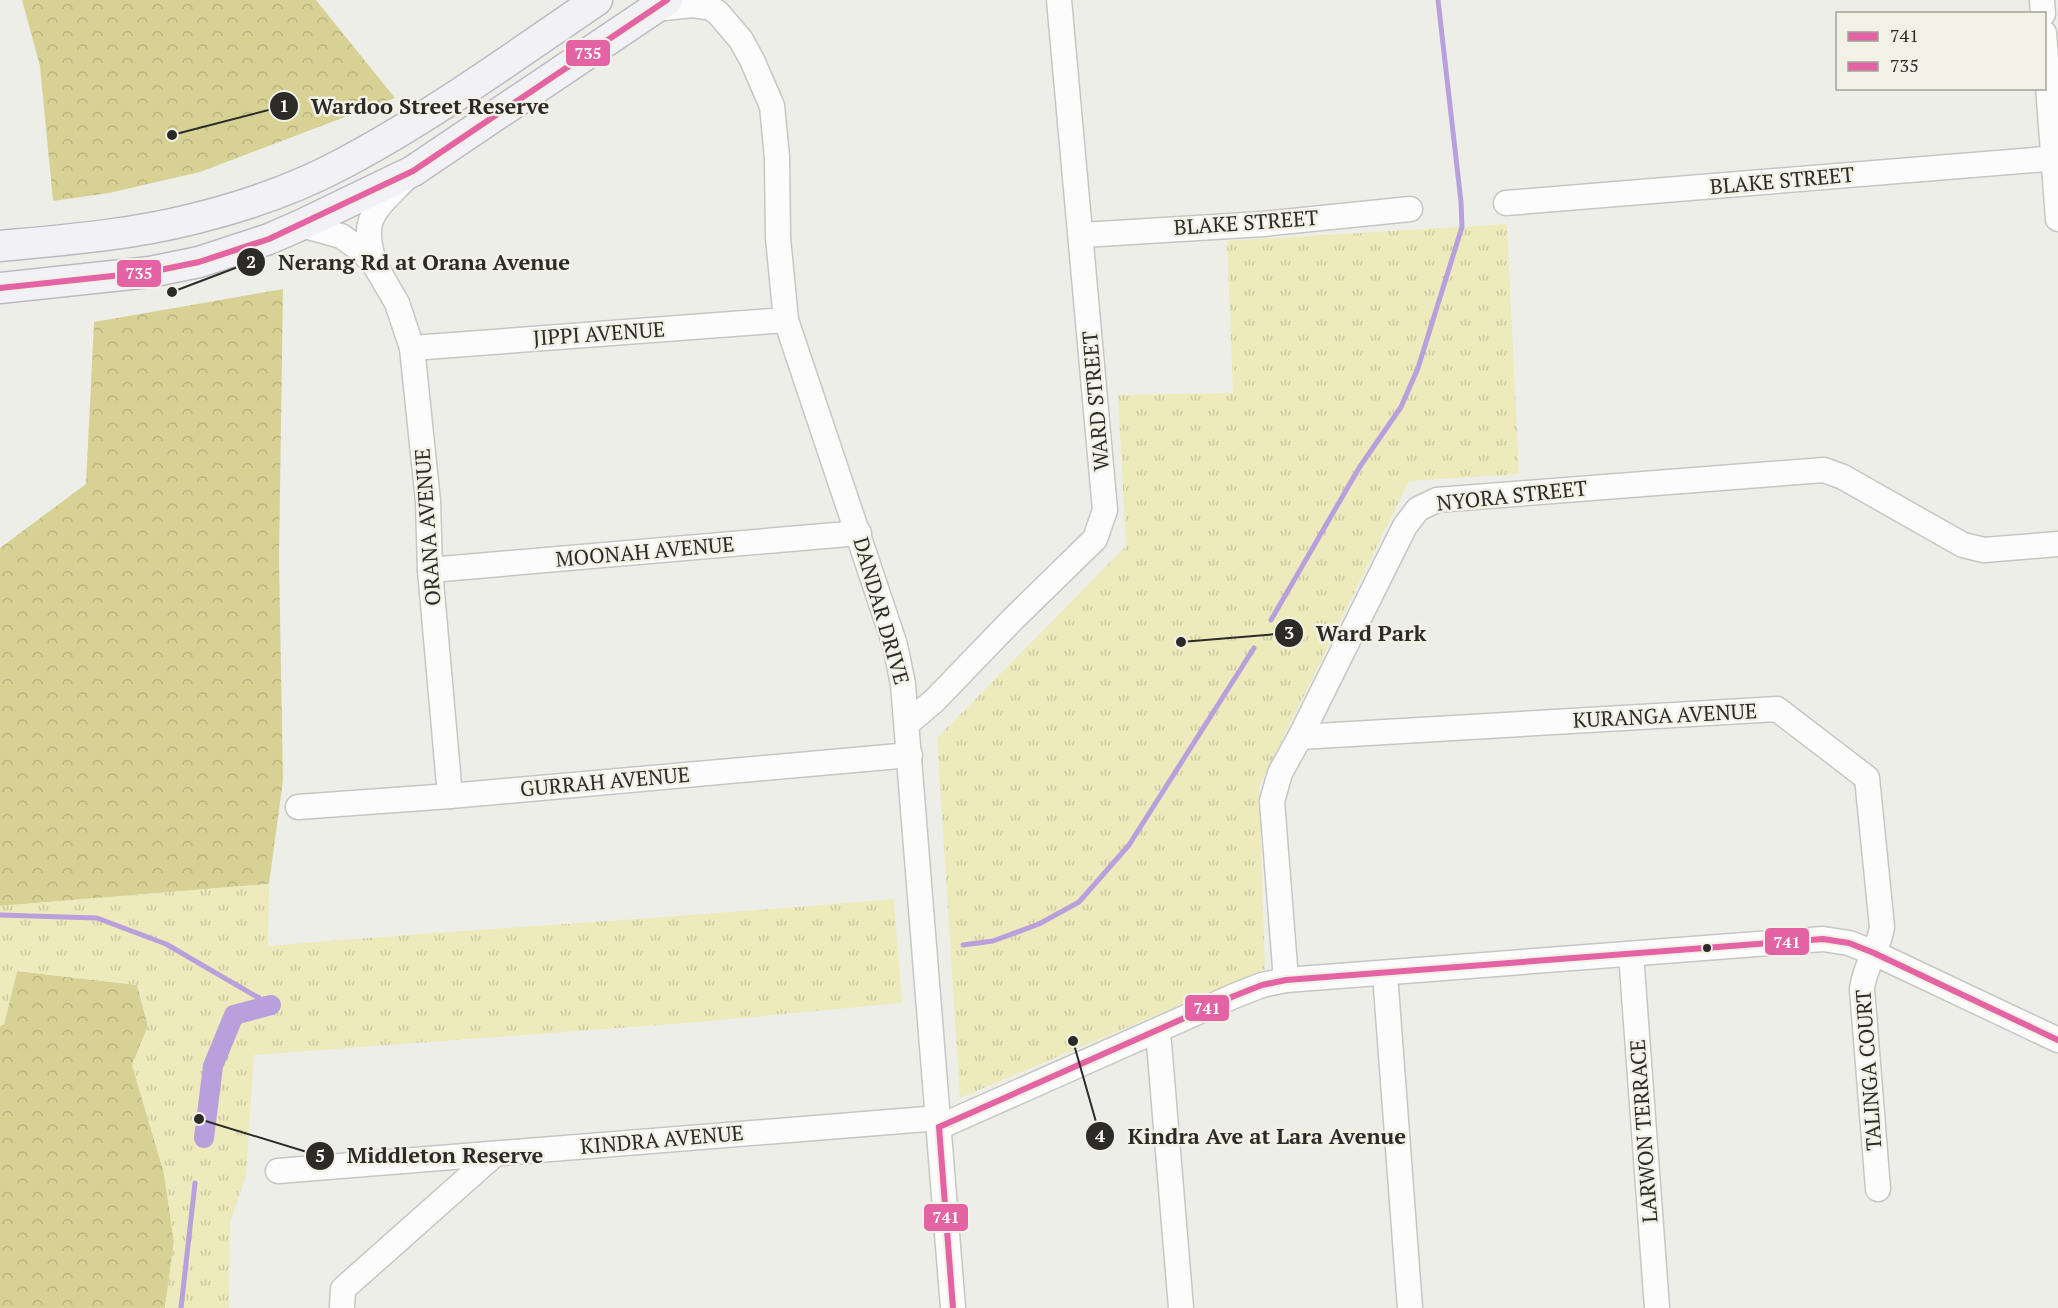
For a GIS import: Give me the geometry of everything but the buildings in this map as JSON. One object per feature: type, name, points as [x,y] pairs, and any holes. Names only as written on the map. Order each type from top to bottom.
[{"type":"main road","points":[[0,246],[124,234],[195,218],[283,190],[340,165],[432,112],[597,0]]},
{"type":"main road","points":[[0,288],[150,272],[199,262],[269,239],[413,171],[661,4]]},
{"type":"street","name":"DANDAR DRIVE","points":[[730,0],[741,40]]},
{"type":"street","name":"WARD STREET","points":[[908,723],[935,700],[1095,539],[1105,510],[1059,0]]},
{"type":"street","name":"DANDAR DRIVE","points":[[661,4],[711,8],[718,13],[741,40],[772,106],[777,157],[778,238],[786,320],[895,645],[908,723],[953,1308]]},
{"type":"street","points":[[2046,54],[2056,158],[2058,219]]},
{"type":"street","name":"BLAKE STREET","points":[[1506,203],[2056,158]]},
{"type":"street","name":"ORANA AVENUE","points":[[413,171],[375,211],[369,221],[369,245],[376,267],[397,303],[412,348],[428,501],[430,570],[450,796]]},
{"type":"street","name":"BLAKE STREET","points":[[1082,235],[1263,224],[1410,209]]},
{"type":"street","name":"ORANA AVENUE","points":[[301,225],[327,231],[346,239],[376,267]]},
{"type":"street","name":"JIPPI AVENUE","points":[[412,348],[786,320]]},
{"type":"street","name":"NYORA STREET","points":[[1286,980],[1272,801],[1280,773],[1405,526],[1418,509],[1437,500],[1824,470],[1843,477],[1963,545],[1984,550],[2058,544]]},
{"type":"street","name":"MOONAH AVENUE","points":[[430,570],[859,533]]},
{"type":"street","name":"KURANGA AVENUE","points":[[1300,737],[1777,710],[1867,778],[1882,927],[1874,953]]},
{"type":"street","name":"GURRAH AVENUE","points":[[298,807],[910,756]]},
{"type":"street","name":"KINDRA AVENUE","points":[[278,1171],[939,1122],[1158,1031],[1262,984],[1286,980],[1823,939],[1838,940],[1874,953],[2058,1040]]},
{"type":"street","name":"TALINGA COURT","points":[[1874,953],[1866,969],[1862,989],[1878,1189]]},
{"type":"street","name":"LARWON TERRACE","points":[[1631,954],[1657,1308]]},
{"type":"street","points":[[1385,974],[1410,1308]]},
{"type":"street","points":[[1158,1031],[1181,1308]]},
{"type":"street","points":[[342,1308],[344,1289],[495,1154]]},
{"type":"green space","points":[[22,0],[316,0],[395,98],[200,172],[109,193],[53,201],[40,66]]},
{"type":"green space","points":[[1507,224],[1519,474],[1409,481],[1259,787],[1265,969],[960,1098],[937,738],[1126,546],[1118,395],[1233,393],[1227,241]]},
{"type":"green space","points":[[283,289],[279,559],[283,780],[269,884],[0,906],[0,548],[86,484],[94,322]]},
{"type":"green space","points":[[269,884],[268,946],[894,899],[902,1003],[699,1022],[254,1055],[246,1176],[230,1223],[229,1308],[165,1308],[174,1242],[164,1173],[132,1065],[148,1026],[138,985],[17,971],[4,1024],[0,1026],[0,906]]},
{"type":"green space","points":[[17,971],[137,985],[148,1026],[132,1065],[164,1173],[174,1242],[165,1308],[0,1308],[0,1026],[4,1024]]},
{"type":"waterway","points":[[1271,620],[1359,468],[1401,407],[1418,368],[1462,227],[1438,0]]},
{"type":"waterway","points":[[963,945],[993,941],[1039,924],[1079,902],[1129,845],[1254,648]]},
{"type":"waterway","points":[[0,915],[97,918],[166,944],[271,1005]]},
{"type":"waterway","points":[[204,1138],[213,1066],[234,1015],[271,1005]]},
{"type":"waterway","points":[[181,1308],[195,1183]]},
{"type":"transit line","name":"735","points":[[0,288],[150,272],[199,262],[269,239],[413,171],[667,0]]},
{"type":"transit line","name":"741","points":[[939,1127],[1234,996],[1262,985],[1286,980],[1823,939],[1849,943],[1874,953],[2058,1040]]},
{"type":"transit line","name":"741","points":[[939,1127],[953,1308]]},
{"type":"place","name":"Wardoo Street Reserve","points":[[172,135]]},
{"type":"place","name":"Nerang Rd at Orana Avenue","points":[[172,292]]},
{"type":"place","name":"Ward Park","points":[[1181,642]]},
{"type":"place","name":"Kindra Ave at Lara Avenue","points":[[1073,1041]]},
{"type":"place","name":"Middleton Reserve","points":[[199,1119]]}]
